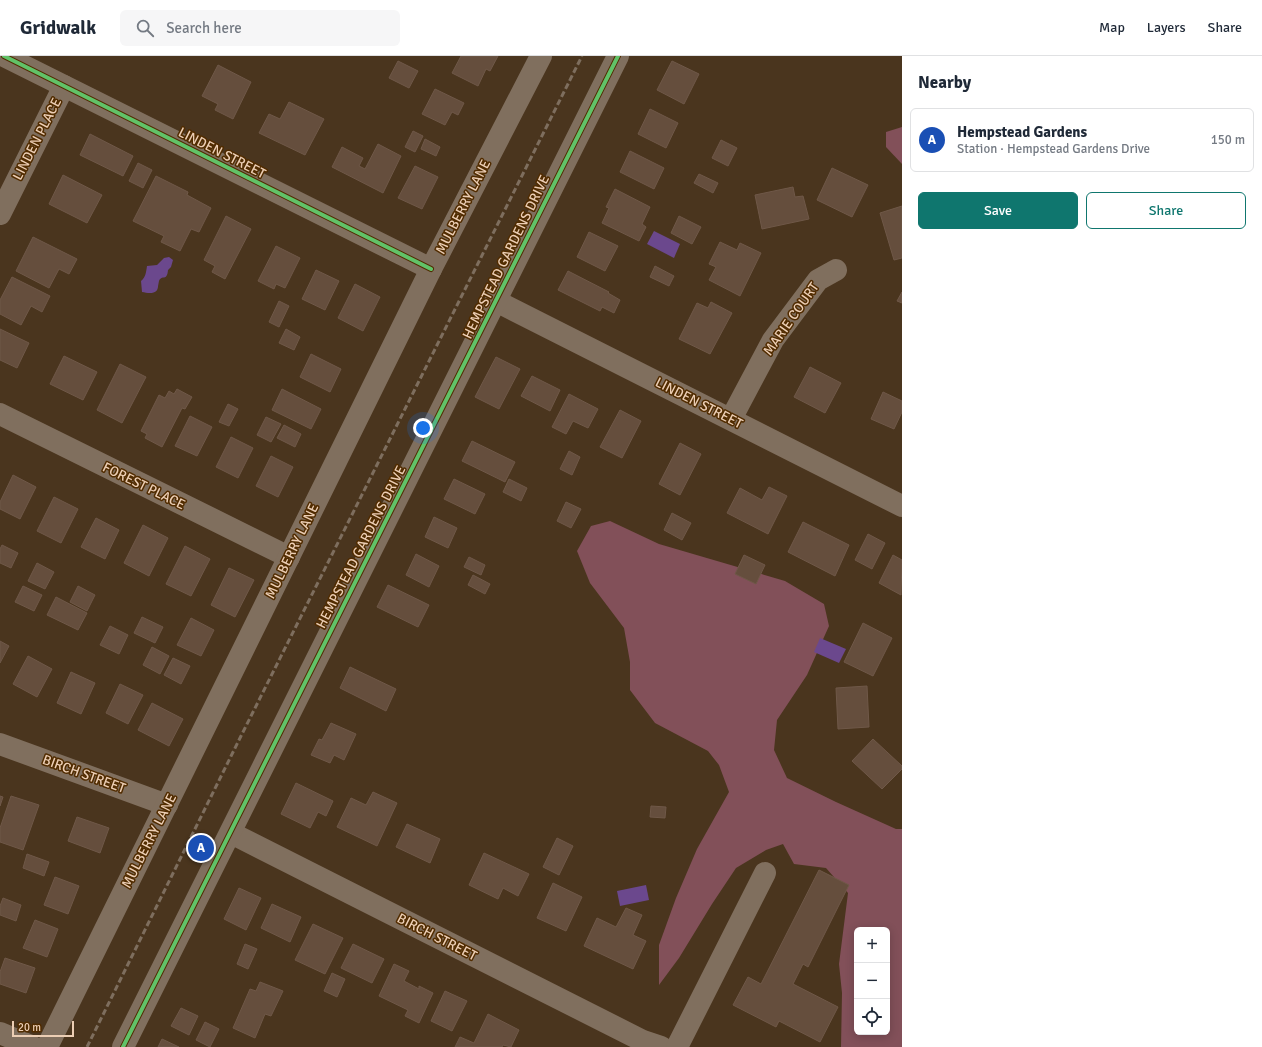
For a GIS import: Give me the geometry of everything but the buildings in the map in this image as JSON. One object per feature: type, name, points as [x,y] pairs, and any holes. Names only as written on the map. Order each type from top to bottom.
[{"type":"street","name":"LINDEN STREET","points":[[4,56],[431,269]]},
{"type":"street","name":"MULBERRY LANE","points":[[47,1047],[431,269],[541,56]]},
{"type":"street","name":"HEMPSTEAD GARDENS DRIVE","points":[[123,1047],[618,56]]},
{"type":"street","name":"LINDEN PLACE","points":[[0,214],[64,86]]},
{"type":"street","name":"MARIE COURT","points":[[731,419],[773,340],[818,280],[836,270]]},
{"type":"street","name":"LINDEN STREET","points":[[496,301],[902,506]]},
{"type":"street","name":"FOREST PLACE","points":[[0,414],[289,557]]},
{"type":"street","name":"BIRCH STREET","points":[[0,744],[167,805]]},
{"type":"street","name":"BIRCH STREET","points":[[231,833],[650,1045]]},
{"type":"street","points":[[677,1047],[765,873]]},
{"type":"street","points":[[0,1033],[33,1047]]},
{"type":"shaded area","points":[[902,127],[902,164],[886,147],[886,132]]},
{"type":"shaded area","points":[[654,231],[680,244],[674,258],[647,244]]},
{"type":"shaded area","points":[[169,257],[173,260],[171,267],[168,270],[167,276],[160,279],[157,290],[152,293],[142,292],[141,281],[145,276],[147,266],[157,265],[164,258]]},
{"type":"shaded area","points":[[610,521],[659,544],[785,581],[824,604],[829,626],[807,675],[777,720],[774,750],[787,778],[896,829],[902,829],[902,1047],[841,1047],[842,993],[839,964],[848,893],[826,868],[794,864],[783,844],[766,850],[736,868],[679,958],[659,985],[659,945],[676,898],[697,849],[729,792],[719,765],[708,751],[655,723],[630,690],[630,662],[624,628],[590,583],[577,551],[591,526]]},
{"type":"shaded area","points":[[820,638],[846,649],[839,663],[814,652]]},
{"type":"shaded area","points":[[646,885],[649,900],[620,906],[617,891]]},
{"type":"railway","points":[[87,1047],[241,736],[582,56]]},
{"type":"cycle path","points":[[4,56],[431,269]]},
{"type":"cycle path","points":[[123,1047],[618,56]]},
{"type":"place","name":"Hempstead Gardens","points":[[201,848]]}]
